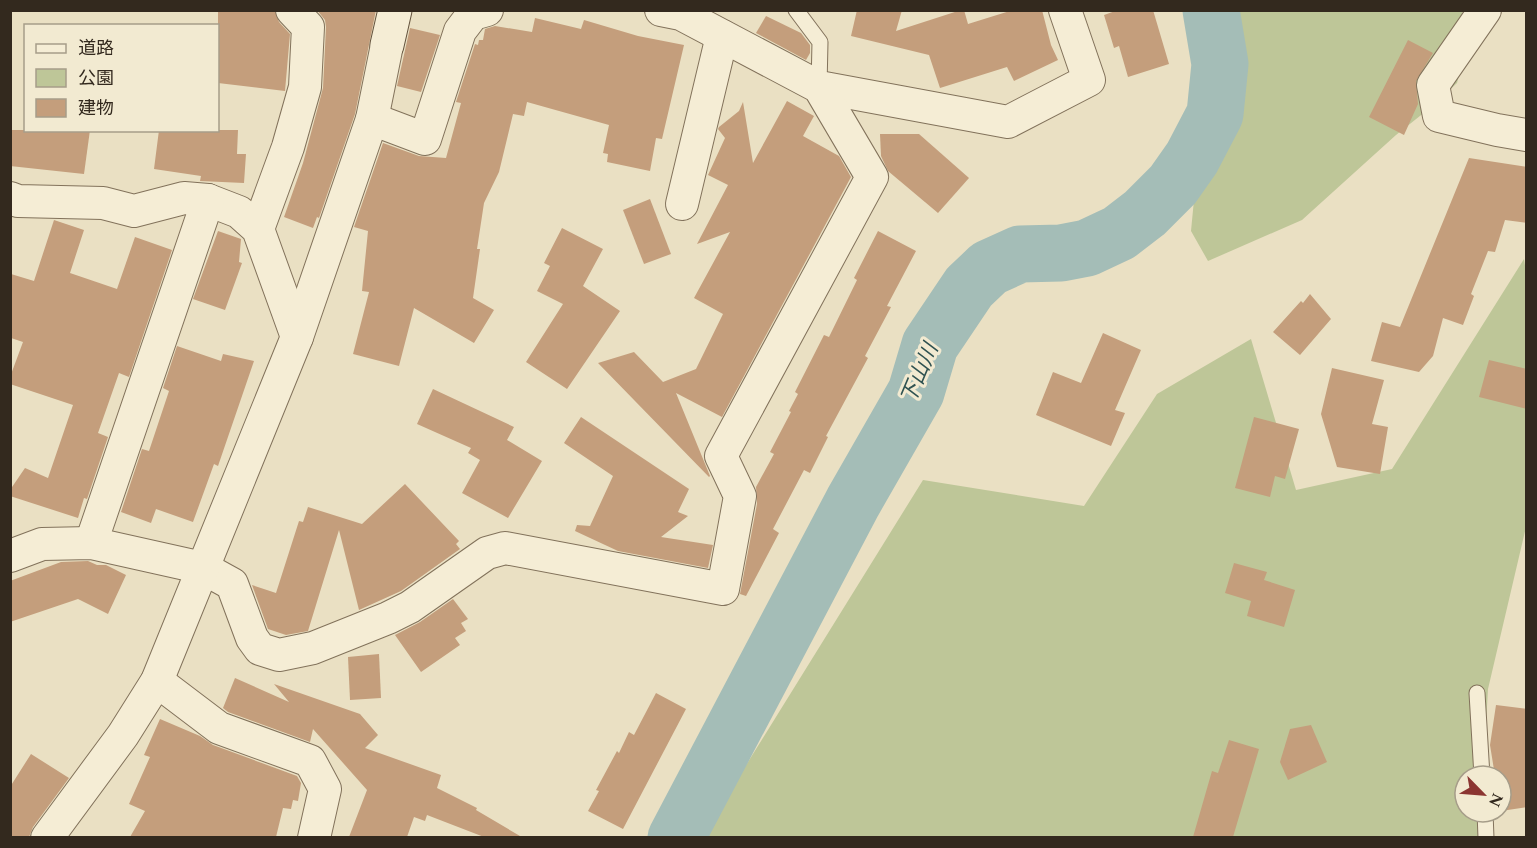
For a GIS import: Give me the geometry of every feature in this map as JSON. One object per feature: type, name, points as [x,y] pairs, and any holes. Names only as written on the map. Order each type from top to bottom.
[{"type":"street","points":[[258,229],[288,147],[305,87],[309,27],[292,10]]},
{"type":"street","points":[[47,837],[123,735],[157,681],[297,337],[372,119],[395,10]]},
{"type":"street","points":[[372,119],[425,139],[460,31],[473,14],[487,10]]},
{"type":"street","points":[[661,10],[681,15],[819,87],[1008,122],[1089,80],[1065,10]]},
{"type":"street","points":[[1485,10],[1433,85],[1439,116],[1527,135]]},
{"type":"street","points":[[682,204],[722,36]]},
{"type":"street","points":[[10,556],[42,544],[91,543],[203,568],[232,584],[252,638],[260,649],[279,655],[314,648],[388,618],[410,607],[487,553],[505,548],[723,589],[740,496],[721,456],[872,177],[819,87]]},
{"type":"street","points":[[10,198],[18,201],[103,203],[134,211],[184,198],[208,200],[239,212],[258,229],[297,337]]},
{"type":"street","points":[[91,543],[208,200]]},
{"type":"street","points":[[157,681],[219,728],[310,761],[325,789],[314,837]]},
{"type":"lane","points":[[796,10],[820,42],[819,87]]},
{"type":"lane","points":[[1477,693],[1481,764]]},
{"type":"green space","points":[[1223,11],[1461,11],[1473,23],[1457,83],[1435,104],[1396,135],[1302,220],[1208,261],[1191,231],[1208,54]]},
{"type":"green space","points":[[1524,259],[1526,272],[1526,527],[1488,689],[1484,764],[1453,764],[1453,824],[1480,824],[1479,837],[706,838],[725,799],[923,480],[1084,506],[1157,394],[1251,339],[1296,490],[1392,469]]},
{"type":"building","points":[[218,10],[275,10],[279,22],[290,34],[285,91],[219,83]]},
{"type":"building","points":[[317,10],[376,10],[355,114],[319,218],[317,217],[313,228],[284,217],[303,163],[323,88],[326,27],[325,20]]},
{"type":"building","points":[[857,10],[902,10],[896,31],[961,10],[964,10],[968,24],[1013,10],[1042,10],[1051,45],[1058,60],[1014,81],[1007,67],[940,88],[929,55],[851,36]]},
{"type":"building","points":[[1118,10],[1153,10],[1169,64],[1128,77],[1119,46],[1114,48],[1104,15]]},
{"type":"building","points":[[766,16],[801,33],[810,45],[810,53],[806,60],[756,33]]},
{"type":"building","points":[[535,18],[581,29],[584,20],[638,36],[684,45],[662,139],[656,138],[650,171],[607,162],[608,154],[603,153],[609,125],[527,102],[524,116],[513,114],[499,172],[484,203],[473,298],[494,310],[474,343],[414,308],[399,366],[353,354],[369,292],[362,291],[368,231],[354,227],[383,143],[419,156],[446,158],[461,103],[456,102],[475,44],[478,45],[479,40],[483,40],[485,29],[495,26],[532,32]]},
{"type":"building","points":[[410,28],[440,35],[421,92],[397,86]]},
{"type":"building","points":[[1408,40],[1433,53],[1416,81],[1418,104],[1404,135],[1369,117]]},
{"type":"building","points":[[787,101],[814,116],[803,136],[839,156],[851,177],[722,417],[676,393],[709,477],[598,363],[634,352],[663,382],[696,369],[723,314],[694,298],[730,232],[697,244],[728,185],[708,175],[725,138],[718,129],[739,111],[743,102],[753,163]]},
{"type":"building","points":[[10,130],[90,132],[84,174],[10,166]]},
{"type":"building","points":[[238,130],[237,154],[246,154],[244,183],[200,181],[201,176],[154,169],[159,132]]},
{"type":"building","points":[[880,134],[919,134],[969,178],[938,213],[888,171],[881,156]]},
{"type":"building","points":[[1469,158],[1527,167],[1527,223],[1505,220],[1495,252],[1488,251],[1471,294],[1474,296],[1463,325],[1443,318],[1433,356],[1419,372],[1371,361],[1382,322],[1400,327]]},
{"type":"building","points":[[650,199],[671,254],[644,264],[623,210]]},
{"type":"building","points":[[54,220],[84,230],[70,273],[117,289],[135,237],[172,250],[129,377],[119,373],[98,433],[108,437],[87,499],[84,498],[78,518],[10,496],[10,490],[25,468],[48,478],[73,405],[10,384],[10,377],[23,342],[11,338],[11,274],[34,281]]},
{"type":"building","points":[[562,228],[603,249],[583,286],[620,311],[567,389],[526,362],[563,304],[537,291],[550,266],[544,263]]},
{"type":"building","points":[[218,231],[241,239],[239,262],[242,263],[225,310],[193,299]]},
{"type":"building","points":[[878,231],[916,251],[887,306],[891,307],[865,356],[868,358],[826,436],[828,437],[810,473],[804,470],[773,529],[779,533],[746,596],[740,594],[757,504],[756,487],[774,454],[770,452],[791,412],[789,411],[798,394],[795,392],[824,335],[829,337],[857,280],[854,278]]},
{"type":"building","points":[[1310,294],[1331,319],[1300,355],[1273,332]]},
{"type":"building","points":[[1103,333],[1141,350],[1115,410],[1125,413],[1111,446],[1036,415],[1053,372],[1081,383]]},
{"type":"building","points":[[177,346],[221,361],[223,354],[254,361],[218,466],[214,464],[193,522],[156,509],[151,523],[121,512],[142,449],[149,451],[169,391],[163,388]]},
{"type":"building","points":[[1489,360],[1527,369],[1527,409],[1479,397]]},
{"type":"building","points":[[1332,368],[1384,380],[1372,424],[1388,427],[1380,474],[1337,467],[1321,414]]},
{"type":"building","points":[[433,389],[514,427],[507,440],[542,461],[508,518],[462,493],[480,460],[468,453],[471,448],[417,424]]},
{"type":"building","points":[[581,417],[689,489],[678,512],[688,516],[661,537],[713,545],[708,568],[618,551],[575,531],[577,525],[590,526],[613,476],[564,443]]},
{"type":"building","points":[[1254,417],[1299,429],[1285,479],[1275,476],[1270,497],[1235,488]]},
{"type":"building","points":[[405,484],[459,541],[456,544],[460,549],[401,591],[359,610],[339,530],[308,631],[286,635],[268,629],[252,585],[276,593],[299,521],[303,522],[308,507],[362,524]]},
{"type":"building","points":[[88,561],[97,565],[106,565],[126,575],[108,614],[78,599],[10,622],[10,581],[61,562]]},
{"type":"building","points":[[1234,563],[1267,572],[1264,580],[1295,590],[1284,627],[1247,616],[1251,601],[1225,593]]},
{"type":"building","points":[[453,599],[468,619],[461,623],[466,631],[455,638],[460,645],[421,672],[395,635],[420,622]]},
{"type":"building","points":[[379,654],[381,698],[350,700],[348,657]]},
{"type":"building","points":[[235,678],[289,702],[274,684],[360,714],[378,735],[365,748],[441,775],[437,788],[477,808],[476,810],[520,836],[484,837],[427,815],[425,821],[414,817],[407,837],[349,837],[367,790],[313,729],[310,742],[228,712],[223,708]]},
{"type":"building","points":[[656,693],[686,709],[623,829],[588,811],[599,791],[596,790],[617,751],[619,753],[629,732],[634,735]]},
{"type":"building","points":[[1496,705],[1527,709],[1527,807],[1513,809],[1513,764],[1493,764],[1490,745]]},
{"type":"building","points":[[160,719],[200,736],[213,745],[297,776],[301,783],[298,801],[293,800],[291,809],[283,808],[276,837],[130,837],[145,811],[129,804],[150,757],[144,755]]},
{"type":"building","points":[[1311,725],[1327,762],[1288,780],[1280,762],[1290,729]]},
{"type":"building","points":[[1229,740],[1259,749],[1233,837],[1193,837],[1212,771],[1218,773]]},
{"type":"building","points":[[31,754],[69,778],[33,827],[29,837],[10,837],[10,787]]},
{"type":"waterway","name":"下山川","points":[[676,838],[853,502],[916,392],[930,345],[969,287],[989,268],[1020,254],[1061,253],[1087,248],[1119,233],[1145,213],[1173,185],[1192,158],[1215,114],[1220,64],[1211,10]]}]
